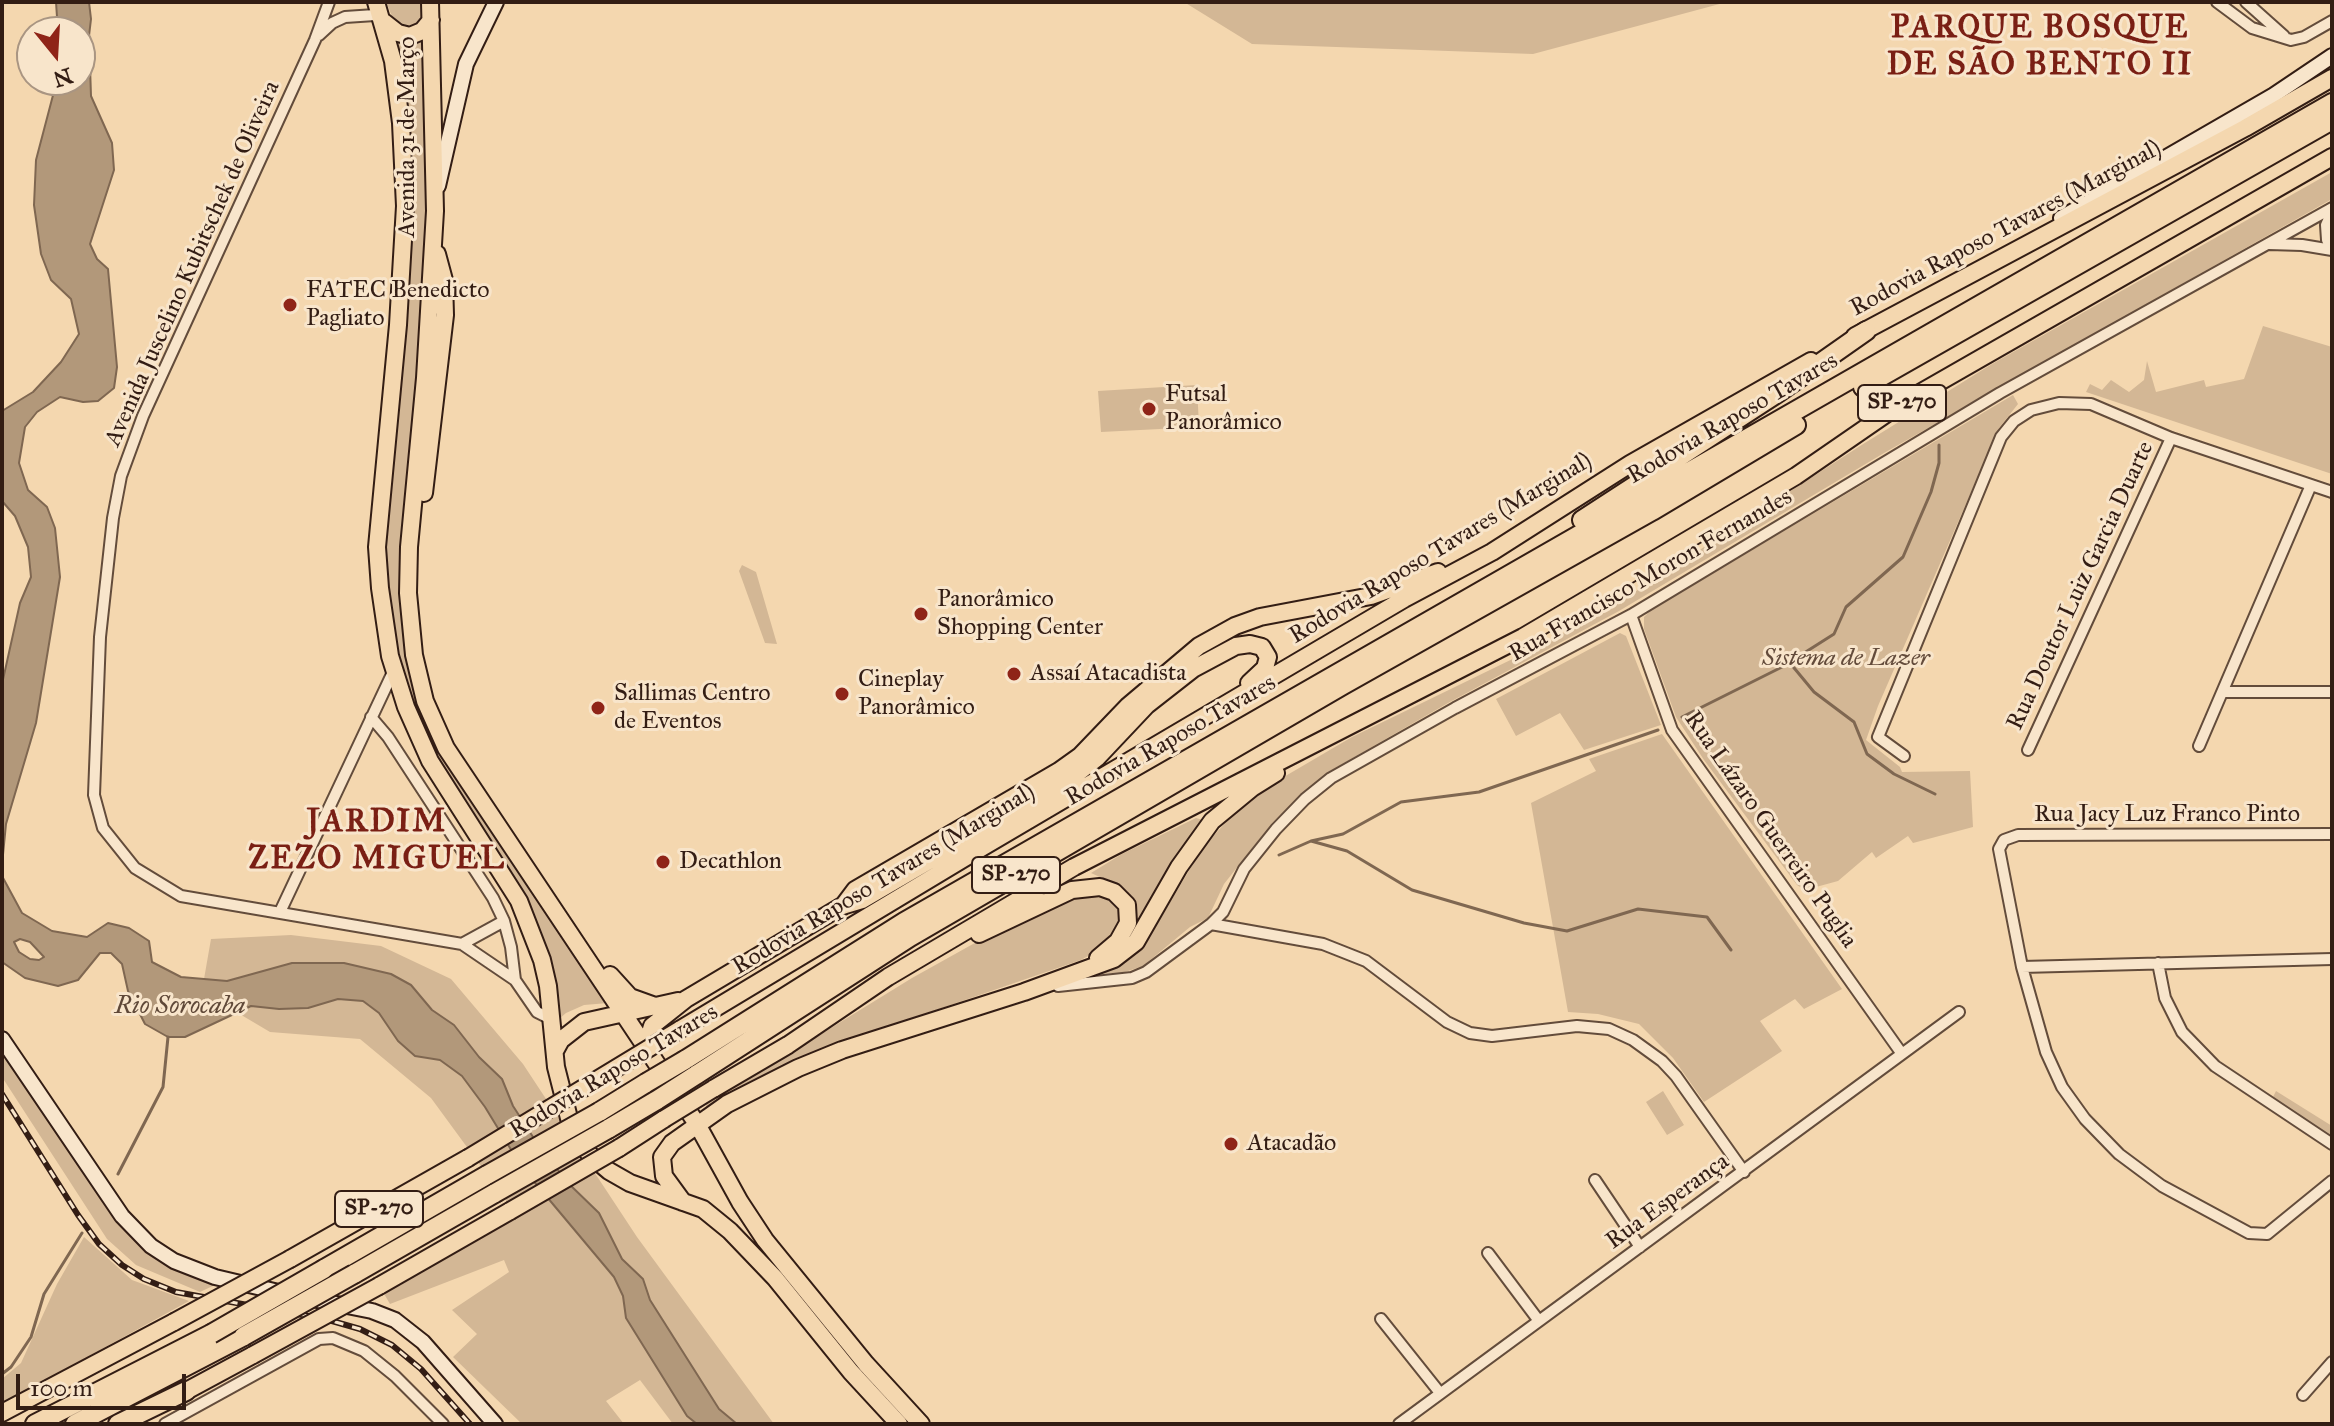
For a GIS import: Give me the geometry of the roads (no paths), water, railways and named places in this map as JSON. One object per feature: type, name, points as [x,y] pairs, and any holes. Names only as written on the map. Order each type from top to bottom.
[{"type":"highway","name":"Avenida 31 de Março","points":[[376,2],[393,61],[402,137],[405,206],[398,325],[377,547],[380,588],[394,670],[406,707],[430,761],[519,901],[542,960],[553,1020],[558,1076],[572,1130],[590,1155],[609,1171],[630,1183],[703,1209],[730,1231],[775,1278],[851,1372],[899,1424]]},
{"type":"highway","name":"Avenida 31 de Março","points":[[408,593],[435,202],[430,2]]},
{"type":"highway","points":[[383,21],[398,33],[410,36],[422,31],[431,20]]},
{"type":"highway","name":"Rodovia Raposo Tavares (Marginal)","points":[[2,1413],[290,1259],[468,1158],[1404,599],[1492,552],[1655,449],[2332,78]]},
{"type":"highway","name":"Rodovia Raposo Tavares","points":[[75,1424],[244,1336],[495,1193],[691,1067],[904,922],[2332,103]]},
{"type":"highway","name":"Rodovia Raposo Tavares","points":[[35,1424],[211,1334],[487,1175],[691,1067],[1343,685],[2332,120]]},
{"type":"highway","name":"SP-270","points":[[131,1424],[619,1148],[788,1045],[888,977],[1074,867],[1523,637],[1796,476],[1899,405],[2332,157]]},
{"type":"highway","points":[[433,242],[444,280],[445,315],[428,473],[408,593],[414,655],[425,701],[446,748],[697,1124],[765,1240],[866,1364],[921,1424]]},
{"type":"highway","points":[[1519,569],[1587,517],[1779,392],[1866,331]]},
{"type":"highway","points":[[842,906],[855,890],[1059,771],[1098,740],[1158,678],[1199,646],[1235,626],[1278,613],[1371,596],[1492,552]]},
{"type":"highway","points":[[646,1046],[652,1026],[686,999],[842,906],[862,900],[1074,776],[1097,758],[1147,705],[1193,669],[1236,646],[1250,644],[1262,647],[1268,657],[1265,668],[1251,682],[1117,769]]},
{"type":"highway","points":[[684,1203],[669,1185],[662,1167],[662,1157],[697,1124],[727,1104],[798,1068],[842,1050],[1024,992],[1114,959],[1136,942],[1179,867],[1212,821],[1252,788],[1362,720]]},
{"type":"highway","points":[[888,977],[1072,890],[1100,887],[1114,892],[1127,905],[1128,923],[1118,941],[1101,957],[1043,985]]},
{"type":"highway","points":[[588,958],[602,964],[630,997],[657,1006]]},
{"type":"highway","points":[[555,1051],[571,1029],[584,1022],[686,999]]},
{"type":"highway","points":[[718,1161],[714,1131],[717,1119],[727,1104]]},
{"type":"highway","points":[[678,1139],[694,1143],[718,1161]]},
{"type":"highway","points":[[118,1424],[186,1391]]},
{"type":"main road","points":[[435,202],[466,64],[496,2]]},
{"type":"main road","points":[[1985,266],[2087,202],[2274,95],[2332,56]]},
{"type":"main road","points":[[2,1039],[129,1226],[151,1246],[174,1261],[241,1284],[372,1311],[395,1320],[423,1342],[495,1424]]},
{"type":"street","name":"Avenida Juscelino Kubitschek de Oliveira","points":[[329,2],[315,40],[143,416],[121,476],[113,518],[100,637],[94,795],[103,828],[135,868],[181,896],[462,944]]},
{"type":"street","points":[[2217,2],[2252,28],[2291,40],[2304,37],[2332,21]]},
{"type":"street","points":[[2246,2],[2285,37]]},
{"type":"street","name":"Avenida Juscelino Kubitschek de Oliveira","points":[[315,40],[332,23],[345,17],[375,15],[383,21]]},
{"type":"street","points":[[2332,210],[2326,225],[2327,240],[2332,248]]},
{"type":"street","name":"Rua Francisco Moron Fernandes","points":[[1024,992],[1084,981],[1118,981],[1146,972],[1223,912],[1244,869],[1276,829],[1331,778],[1631,615],[2000,393],[2332,210]]},
{"type":"street","points":[[2307,222],[2302,236],[2307,243],[2318,248]]},
{"type":"street","points":[[2260,247],[2285,243],[2332,248]]},
{"type":"street","points":[[1904,756],[1878,737],[2001,437],[2014,421],[2031,410],[2059,403],[2091,404],[2171,438],[2332,492]]},
{"type":"street","name":"Rua Doutor Luiz Garcia Duarte","points":[[2028,750],[2171,438]]},
{"type":"street","points":[[2199,746],[2311,485]]},
{"type":"street","name":"Rua Lázaro Guerreiro Puglia","points":[[1631,615],[1672,730],[1902,1054]]},
{"type":"street","points":[[280,912],[394,670]]},
{"type":"street","points":[[2223,692],[2332,692]]},
{"type":"street","points":[[371,717],[388,737],[485,886],[504,921],[515,980]]},
{"type":"street","name":"Rua Jacy Luz Franco Pinto","points":[[2022,967],[1999,849],[2004,840],[2018,835],[2332,834]]},
{"type":"street","points":[[504,921],[462,944],[515,980],[537,1012],[553,1020]]},
{"type":"street","points":[[1211,924],[1323,944],[1366,961],[1447,1022],[1470,1033],[1492,1036],[1577,1026],[1609,1029],[1633,1040],[1662,1061],[1676,1076],[1744,1172]]},
{"type":"street","points":[[2332,959],[2022,967],[2046,1052],[2062,1087],[2085,1119],[2119,1154],[2162,1186],[2249,1233],[2267,1234],[2332,1181]]},
{"type":"street","points":[[2158,963],[2165,998],[2182,1032],[2215,1066],[2332,1144]]},
{"type":"street","name":"Rua Esperança","points":[[1399,1424],[1959,1012]]},
{"type":"street","points":[[1595,1180],[1640,1247]]},
{"type":"street","points":[[1488,1253],[1539,1321]]},
{"type":"street","points":[[1381,1319],[1440,1393]]},
{"type":"street","points":[[165,1424],[319,1339],[333,1338],[364,1351],[395,1376],[443,1424]]},
{"type":"street","points":[[2303,1395],[2332,1362]]},
{"type":"water","points":[[56,2],[89,2],[91,16],[57,16]]},
{"type":"water","points":[[53,96],[91,96],[112,143],[114,170],[90,244],[97,259],[108,269],[117,367],[114,388],[98,401],[83,402],[60,397],[37,412],[25,427],[19,463],[28,490],[47,507],[55,528],[60,577],[36,723],[6,824],[2,865],[2,684],[20,603],[31,577],[28,547],[15,516],[2,501],[2,411],[33,392],[61,362],[79,334],[71,299],[51,280],[41,254],[34,205],[36,160]]},
{"type":"water","name":"Rio Sorocaba","points":[[2,876],[22,913],[52,931],[87,937],[108,923],[129,928],[149,941],[152,962],[181,977],[227,981],[292,963],[344,963],[391,974],[411,985],[432,1010],[454,1025],[479,1057],[502,1079],[513,1106],[533,1137],[567,1182],[599,1213],[622,1259],[643,1279],[650,1300],[719,1409],[737,1424],[697,1424],[687,1416],[626,1318],[623,1296],[614,1277],[521,1166],[462,1076],[440,1060],[415,1056],[398,1041],[379,1013],[363,1001],[338,999],[308,1008],[251,1006],[185,1037],[168,1037],[145,1024],[128,991],[122,964],[111,953],[100,953],[78,980],[58,986],[25,978],[2,962]],"holes":[[[20,939],[30,942],[44,957],[30,959],[19,952],[14,942]]]},
{"type":"waterway","points":[[1682,717],[1782,667],[1834,634],[1846,607],[1903,557],[1931,492],[1939,463],[1939,445]]},
{"type":"waterway","points":[[1790,663],[1814,692],[1854,722],[1867,754],[1894,774],[1935,794]]},
{"type":"waterway","points":[[1279,855],[1311,841],[1343,834],[1401,802],[1479,792],[1658,730]]},
{"type":"waterway","points":[[1311,841],[1347,851],[1412,890],[1524,923],[1567,931],[1638,909],[1707,917],[1731,950]]},
{"type":"waterway","points":[[118,1174],[163,1087],[168,1037]]},
{"type":"waterway","points":[[2,1374],[11,1367],[31,1337],[44,1294],[82,1233]]},
{"type":"railway","points":[[2,1094],[78,1215],[99,1244],[122,1265],[144,1279],[176,1292],[325,1319],[360,1329],[392,1345],[421,1369],[470,1424]]},
{"type":"place","name":"FATEC Benedicto Pagliato","points":[[290,305]]},
{"type":"place","name":"Futsal Panorâmico","points":[[1149,409]]},
{"type":"place","name":"Panorâmico Shopping Center","points":[[921,614]]},
{"type":"place","name":"Assaí Atacadista","points":[[1014,674]]},
{"type":"place","name":"Cineplay Panorâmico","points":[[842,694]]},
{"type":"place","name":"Sallimas Centro de Eventos","points":[[598,708]]},
{"type":"place","name":"Decathlon","points":[[663,862]]},
{"type":"place","name":"Atacadão","points":[[1231,1144]]},
{"type":"district","name":"PARQUE BOSQUE DE SÃO BENTO II","points":[[2040,48]]},
{"type":"district","name":"JARDIM ZEZO MIGUEL","points":[[377,842]]},
{"type":"park label","name":"Sistema de Lazer","points":[[1846,659]]}]
